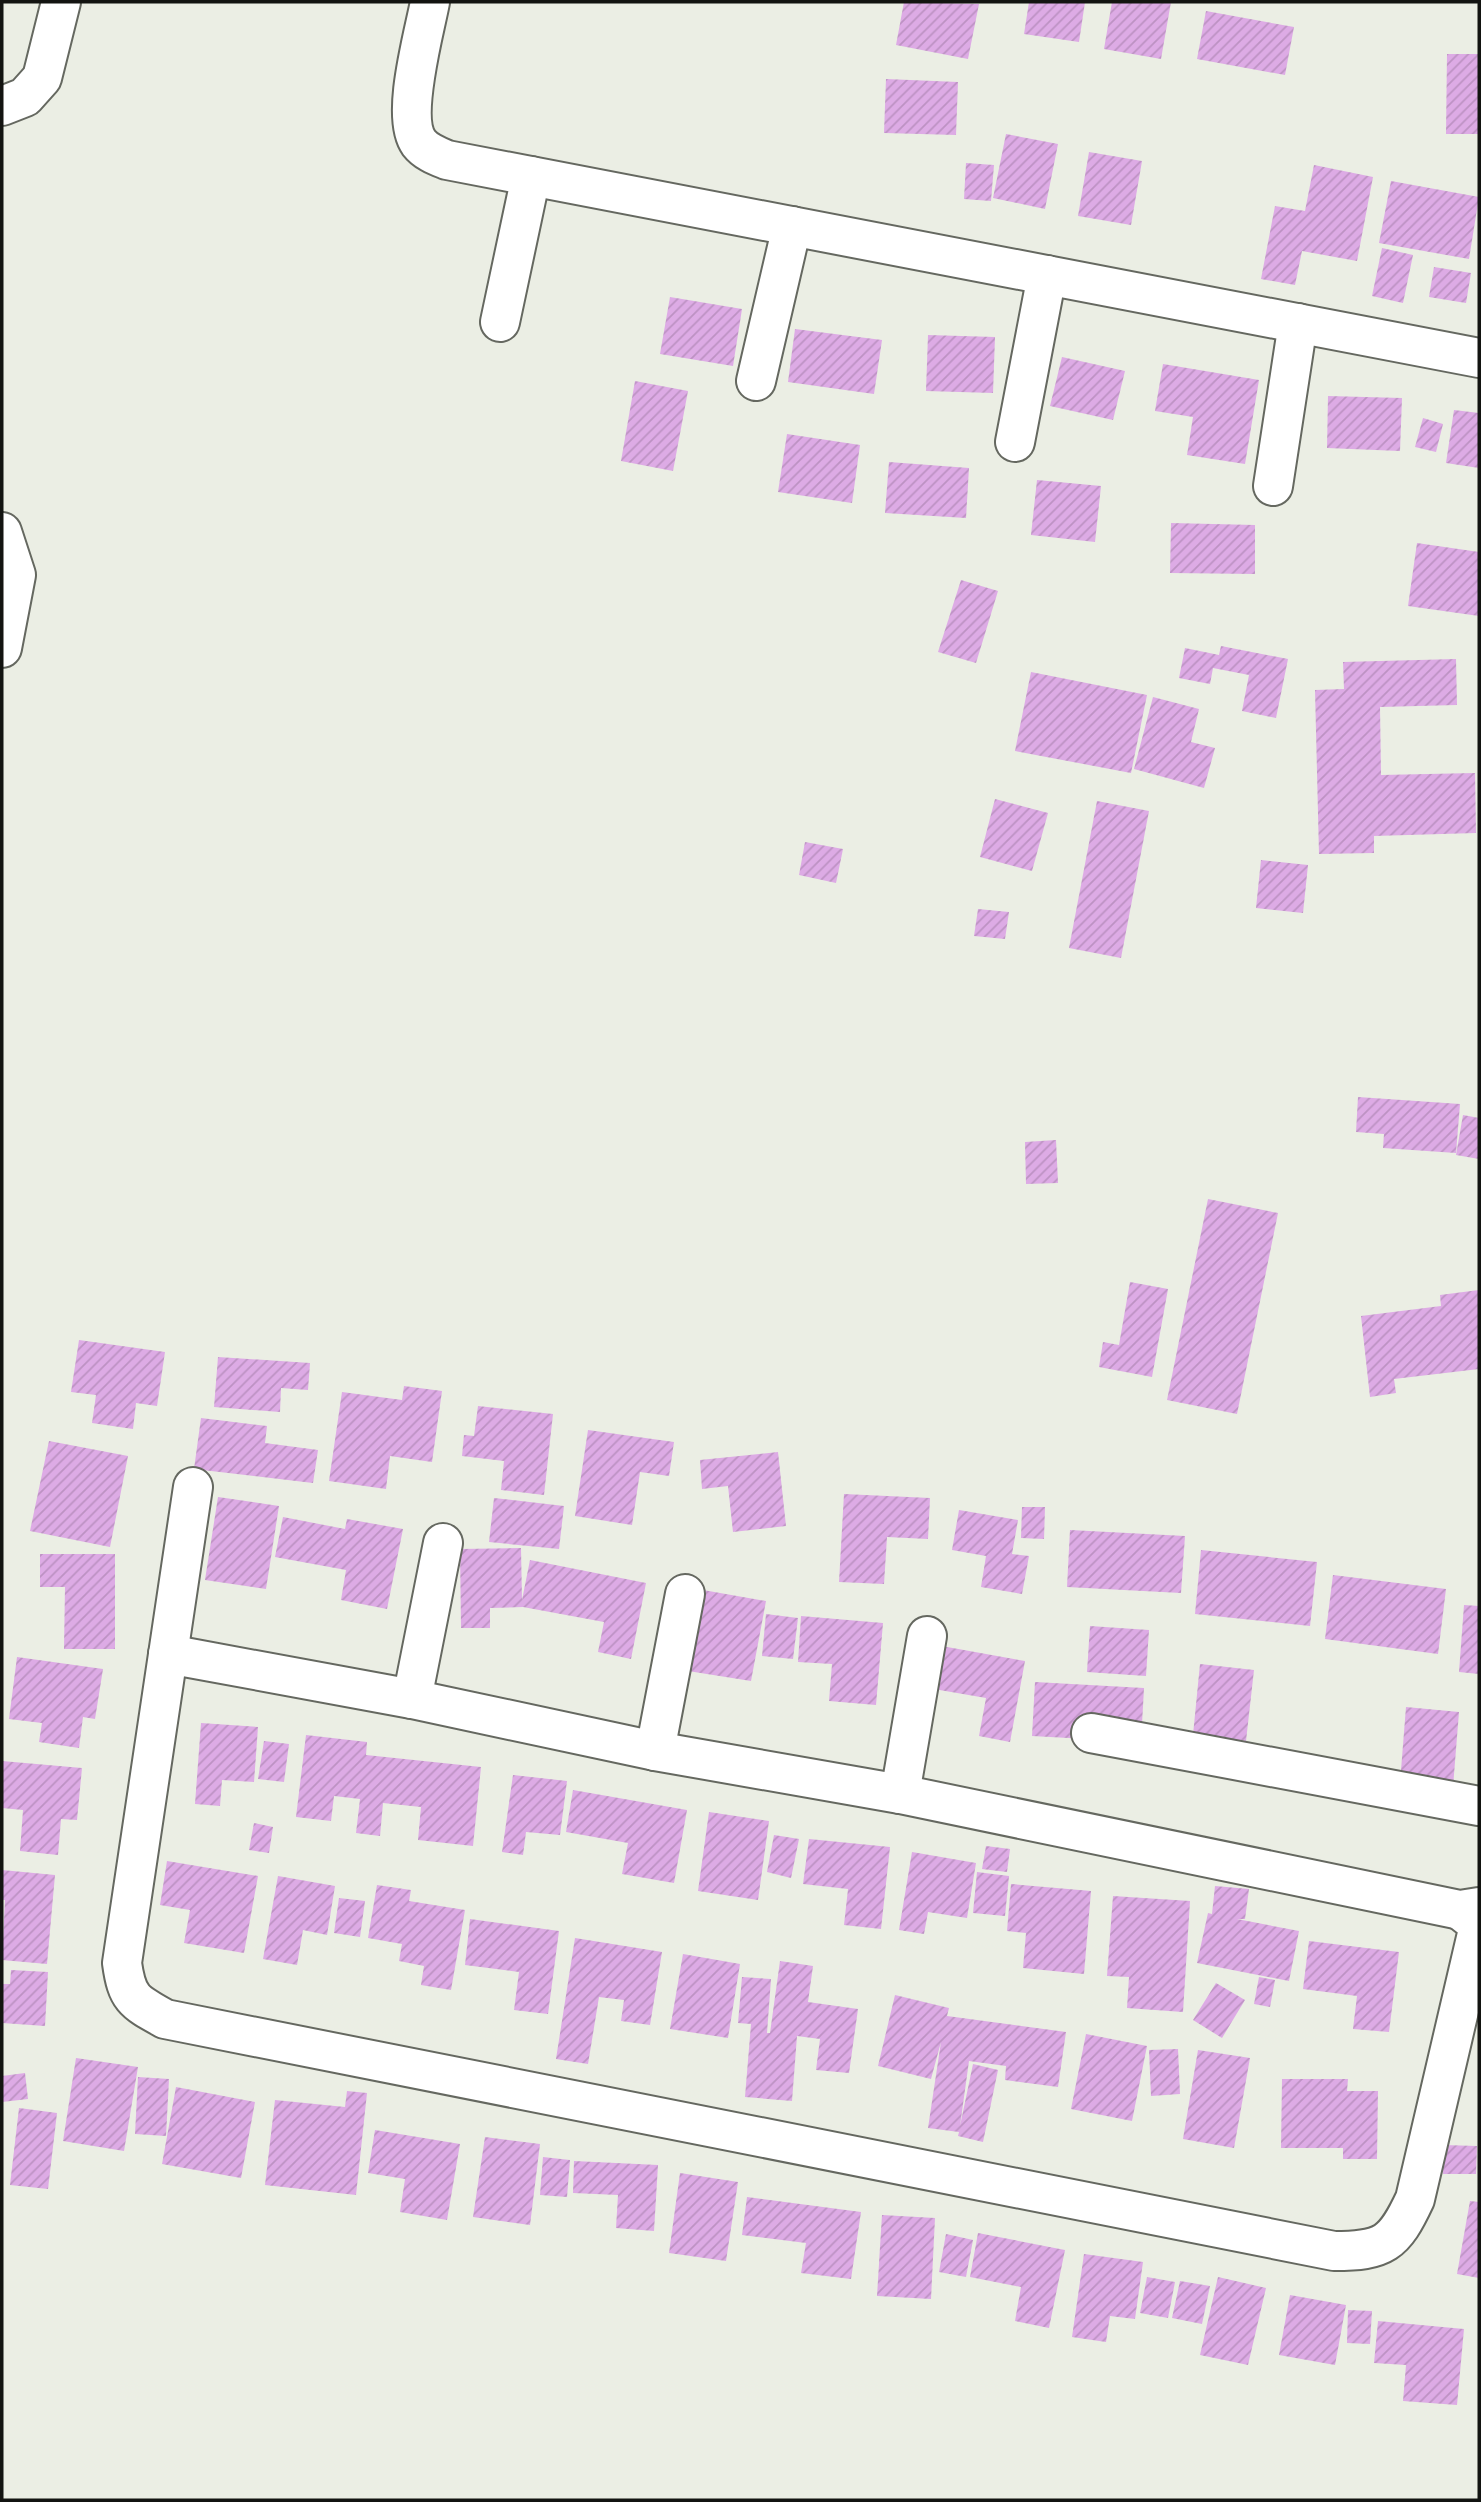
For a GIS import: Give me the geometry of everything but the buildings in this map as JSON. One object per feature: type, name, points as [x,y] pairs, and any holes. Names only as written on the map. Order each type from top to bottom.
[{"type":"street","points":[[2,106],[25,97],[42,78],[61,2]]},
{"type":"street","points":[[430,2],[412,99],[413,128],[421,145],[432,154],[447,160],[1479,358]]},
{"type":"street","points":[[499,322],[531,176]]},
{"type":"street","points":[[756,381],[792,226]]},
{"type":"street","points":[[1015,442],[1047,275]]},
{"type":"street","points":[[1273,486],[1298,323]]},
{"type":"street","points":[[2,532],[16,575],[2,649]]},
{"type":"street","points":[[168,1654],[412,1699],[655,1751],[900,1794],[1473,1914],[1415,2199],[1392,2239],[1375,2248],[1356,2251],[1321,2249],[165,2019],[131,1996],[125,1984],[122,1963],[192,1488]]},
{"type":"street","points":[[412,1699],[443,1543]]},
{"type":"street","points":[[655,1751],[685,1594]]},
{"type":"street","points":[[900,1794],[927,1636]]},
{"type":"street","points":[[1091,1733],[1479,1806]]}]
